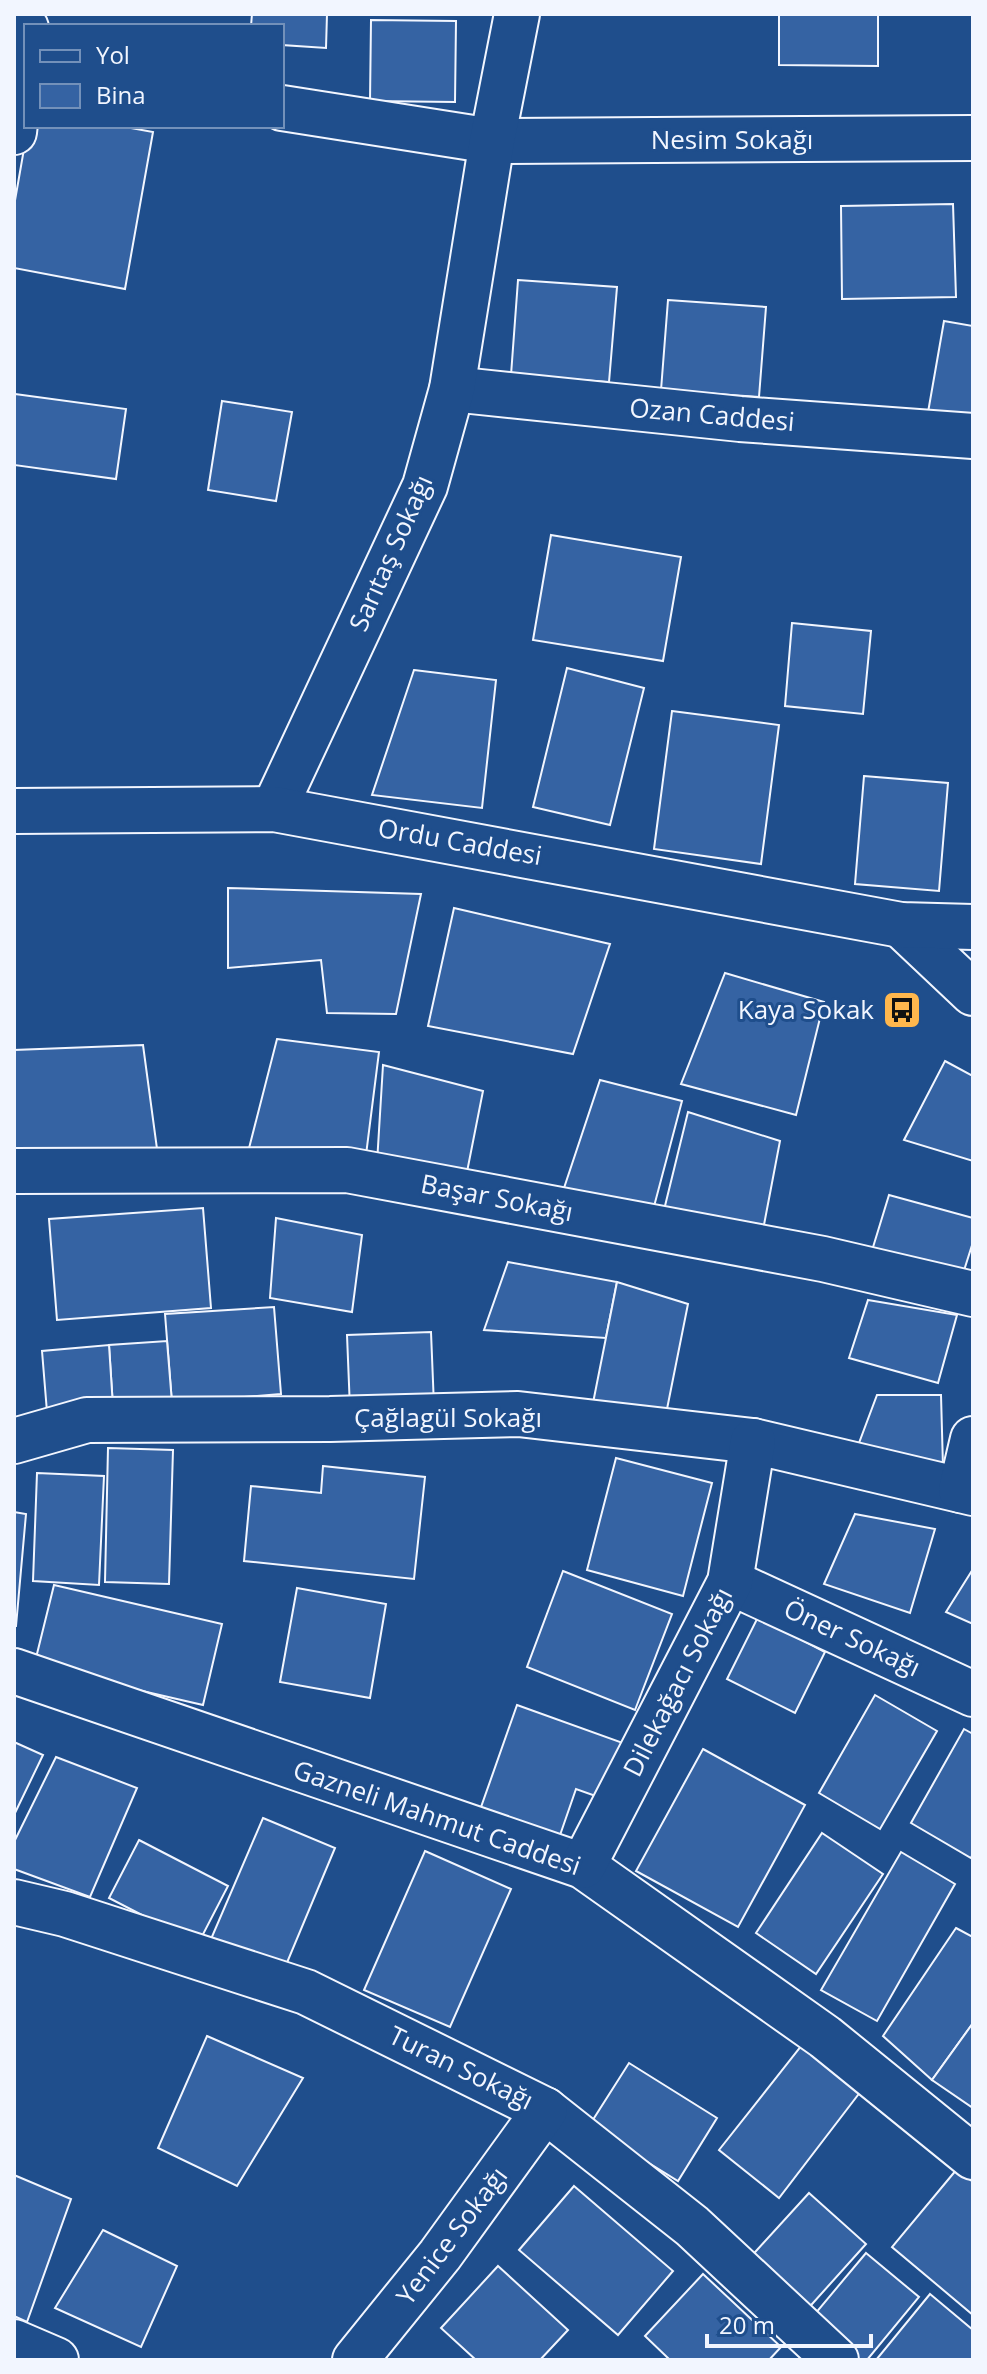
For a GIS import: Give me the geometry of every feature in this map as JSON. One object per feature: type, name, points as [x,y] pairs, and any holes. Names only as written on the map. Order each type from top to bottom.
[{"type":"street","name":"Sarıtaş Sokağı","points":[[274,809],[425,486],[452,389],[492,141],[517,14]]},
{"type":"street","points":[[14,132],[24,55]]},
{"type":"street","points":[[284,108],[492,141]]},
{"type":"street","name":"Nesim Sokağı","points":[[492,141],[973,138]]},
{"type":"street","name":"Ozan Caddesi","points":[[452,389],[740,419],[973,436]]},
{"type":"street","name":"Ordu Caddesi","points":[[14,811],[274,809],[901,925],[973,927]]},
{"type":"street","points":[[901,925],[973,993]]},
{"type":"street","name":"Başar Sokağı","points":[[14,1171],[347,1170],[823,1259],[973,1294]]},
{"type":"street","name":"Çağlagül Sokağı","points":[[14,1441],[87,1420],[518,1414],[753,1441],[967,1492]]},
{"type":"street","points":[[967,1492],[973,1439]]},
{"type":"street","name":"Dilekağacı Sokağı","points":[[583,1866],[730,1582],[753,1441]]},
{"type":"street","name":"Öner Sokağı","points":[[730,1582],[973,1694]]},
{"type":"street","name":"Gazneli Mahmut Caddesi","points":[[14,1671],[583,1866],[825,2037],[973,2157]]},
{"type":"street","name":"Turan Sokağı","points":[[14,1902],[65,1914],[306,1992],[545,2110],[692,2226],[808,2351]]},
{"type":"street","name":"Yenice Sokağı","points":[[355,2360],[440,2255],[545,2110]]},
{"type":"street","points":[[14,2342],[56,2360]]},
{"type":"building","points":[[252,14],[327,14],[326,48],[284,45],[284,24],[251,24]]},
{"type":"building","points":[[779,14],[878,14],[878,66],[779,65]]},
{"type":"building","points":[[371,20],[456,21],[455,102],[370,101]]},
{"type":"building","points":[[28,128],[131,128],[153,132],[125,289],[14,268],[14,206]]},
{"type":"building","points":[[953,204],[956,297],[842,299],[841,206]]},
{"type":"building","points":[[518,280],[617,287],[609,382],[511,375]]},
{"type":"building","points":[[668,300],[766,307],[759,397],[661,390]]},
{"type":"building","points":[[944,321],[973,326],[973,426],[927,418]]},
{"type":"building","points":[[15,394],[126,409],[116,479],[14,465]]},
{"type":"building","points":[[222,401],[292,412],[276,501],[208,490]]},
{"type":"building","points":[[551,535],[681,557],[663,661],[533,640]]},
{"type":"building","points":[[792,623],[871,631],[863,714],[785,706]]},
{"type":"building","points":[[567,668],[644,688],[610,825],[533,807]]},
{"type":"building","points":[[414,670],[496,680],[482,808],[372,795]]},
{"type":"building","points":[[672,711],[779,725],[761,864],[654,849]]},
{"type":"building","points":[[864,776],[948,783],[939,891],[855,884]]},
{"type":"building","points":[[228,888],[421,894],[396,1014],[327,1013],[321,960],[228,968]]},
{"type":"building","points":[[454,908],[610,944],[573,1054],[428,1026]]},
{"type":"building","points":[[725,973],[824,1002],[796,1115],[681,1084]]},
{"type":"building","points":[[277,1039],[379,1052],[365,1163],[247,1156]]},
{"type":"building","points":[[143,1045],[160,1171],[14,1171],[14,1050]]},
{"type":"building","points":[[945,1061],[973,1076],[973,1161],[904,1140]]},
{"type":"building","points":[[383,1065],[483,1091],[465,1182],[377,1163]]},
{"type":"building","points":[[600,1080],[682,1101],[652,1214],[557,1209]]},
{"type":"building","points":[[688,1112],[780,1141],[763,1230],[664,1210]]},
{"type":"building","points":[[889,1195],[973,1218],[973,1242],[961,1280],[870,1257]]},
{"type":"building","points":[[203,1208],[211,1308],[57,1320],[49,1219]]},
{"type":"building","points":[[276,1218],[362,1235],[352,1312],[270,1298]]},
{"type":"building","points":[[508,1262],[617,1282],[606,1338],[484,1330]]},
{"type":"building","points":[[617,1282],[688,1304],[666,1414],[593,1403]]},
{"type":"building","points":[[868,1300],[957,1315],[938,1383],[849,1358]]},
{"type":"building","points":[[274,1307],[281,1394],[172,1403],[165,1314]]},
{"type":"building","points":[[431,1332],[434,1406],[350,1409],[347,1335]]},
{"type":"building","points":[[167,1341],[172,1403],[113,1407],[109,1345]]},
{"type":"building","points":[[109,1345],[113,1407],[47,1412],[42,1351]]},
{"type":"building","points":[[877,1395],[941,1395],[943,1467],[856,1451]]},
{"type":"building","points":[[108,1448],[173,1450],[169,1584],[105,1582]]},
{"type":"building","points":[[616,1458],[712,1483],[683,1596],[587,1570]]},
{"type":"building","points":[[323,1466],[425,1477],[414,1579],[244,1561],[251,1486],[321,1493]]},
{"type":"building","points":[[37,1473],[104,1476],[99,1585],[33,1581]]},
{"type":"building","points":[[14,1512],[26,1514],[16,1626],[14,1626]]},
{"type":"building","points":[[855,1514],[935,1529],[910,1613],[824,1584]]},
{"type":"building","points":[[973,1569],[973,1624],[946,1612]]},
{"type":"building","points":[[563,1571],[672,1614],[635,1710],[527,1667]]},
{"type":"building","points":[[54,1585],[222,1624],[203,1705],[34,1666]]},
{"type":"building","points":[[297,1588],[386,1604],[370,1698],[280,1682]]},
{"type":"building","points":[[758,1617],[825,1652],[795,1713],[727,1679]]},
{"type":"building","points":[[875,1695],[937,1731],[880,1829],[819,1793]]},
{"type":"building","points":[[517,1705],[623,1743],[604,1799],[576,1789],[559,1838],[480,1810]]},
{"type":"building","points":[[964,1729],[973,1734],[971,1858],[911,1823]]},
{"type":"building","points":[[14,1742],[43,1755],[14,1815]]},
{"type":"building","points":[[703,1749],[805,1805],[738,1927],[636,1871]]},
{"type":"building","points":[[56,1757],[137,1788],[90,1897],[14,1869],[14,1842]]},
{"type":"building","points":[[263,1818],[335,1848],[281,1977],[208,1946]]},
{"type":"building","points":[[822,1833],[883,1874],[816,1974],[756,1933]]},
{"type":"building","points":[[139,1840],[228,1886],[198,1944],[109,1898]]},
{"type":"building","points":[[425,1851],[511,1889],[450,2027],[364,1990]]},
{"type":"building","points":[[901,1852],[955,1884],[877,2021],[821,1990]]},
{"type":"building","points":[[956,1928],[973,1937],[973,2023],[932,2080],[883,2036]]},
{"type":"building","points":[[973,2023],[973,2108],[932,2080]]},
{"type":"building","points":[[207,2036],[303,2078],[237,2186],[158,2148]]},
{"type":"building","points":[[802,2045],[861,2091],[779,2198],[719,2150]]},
{"type":"building","points":[[629,2063],[717,2118],[678,2181],[589,2126]]},
{"type":"building","points":[[957,2169],[973,2182],[973,2315],[892,2247]]},
{"type":"building","points":[[14,2175],[71,2199],[27,2322],[14,2316]]},
{"type":"building","points":[[574,2186],[673,2271],[618,2335],[519,2250]]},
{"type":"building","points":[[809,2193],[866,2244],[804,2313],[747,2261]]},
{"type":"building","points":[[103,2230],[177,2266],[141,2347],[55,2308]]},
{"type":"building","points":[[866,2253],[919,2297],[867,2360],[856,2360],[809,2321]]},
{"type":"building","points":[[498,2266],[568,2330],[540,2360],[476,2360],[441,2328]]},
{"type":"building","points":[[703,2274],[781,2347],[769,2360],[670,2360],[645,2336]]},
{"type":"building","points":[[930,2294],[973,2330],[973,2360],[876,2360]]},
{"type":"place","name":"Kaya Sokak","points":[[902,1010]]}]
